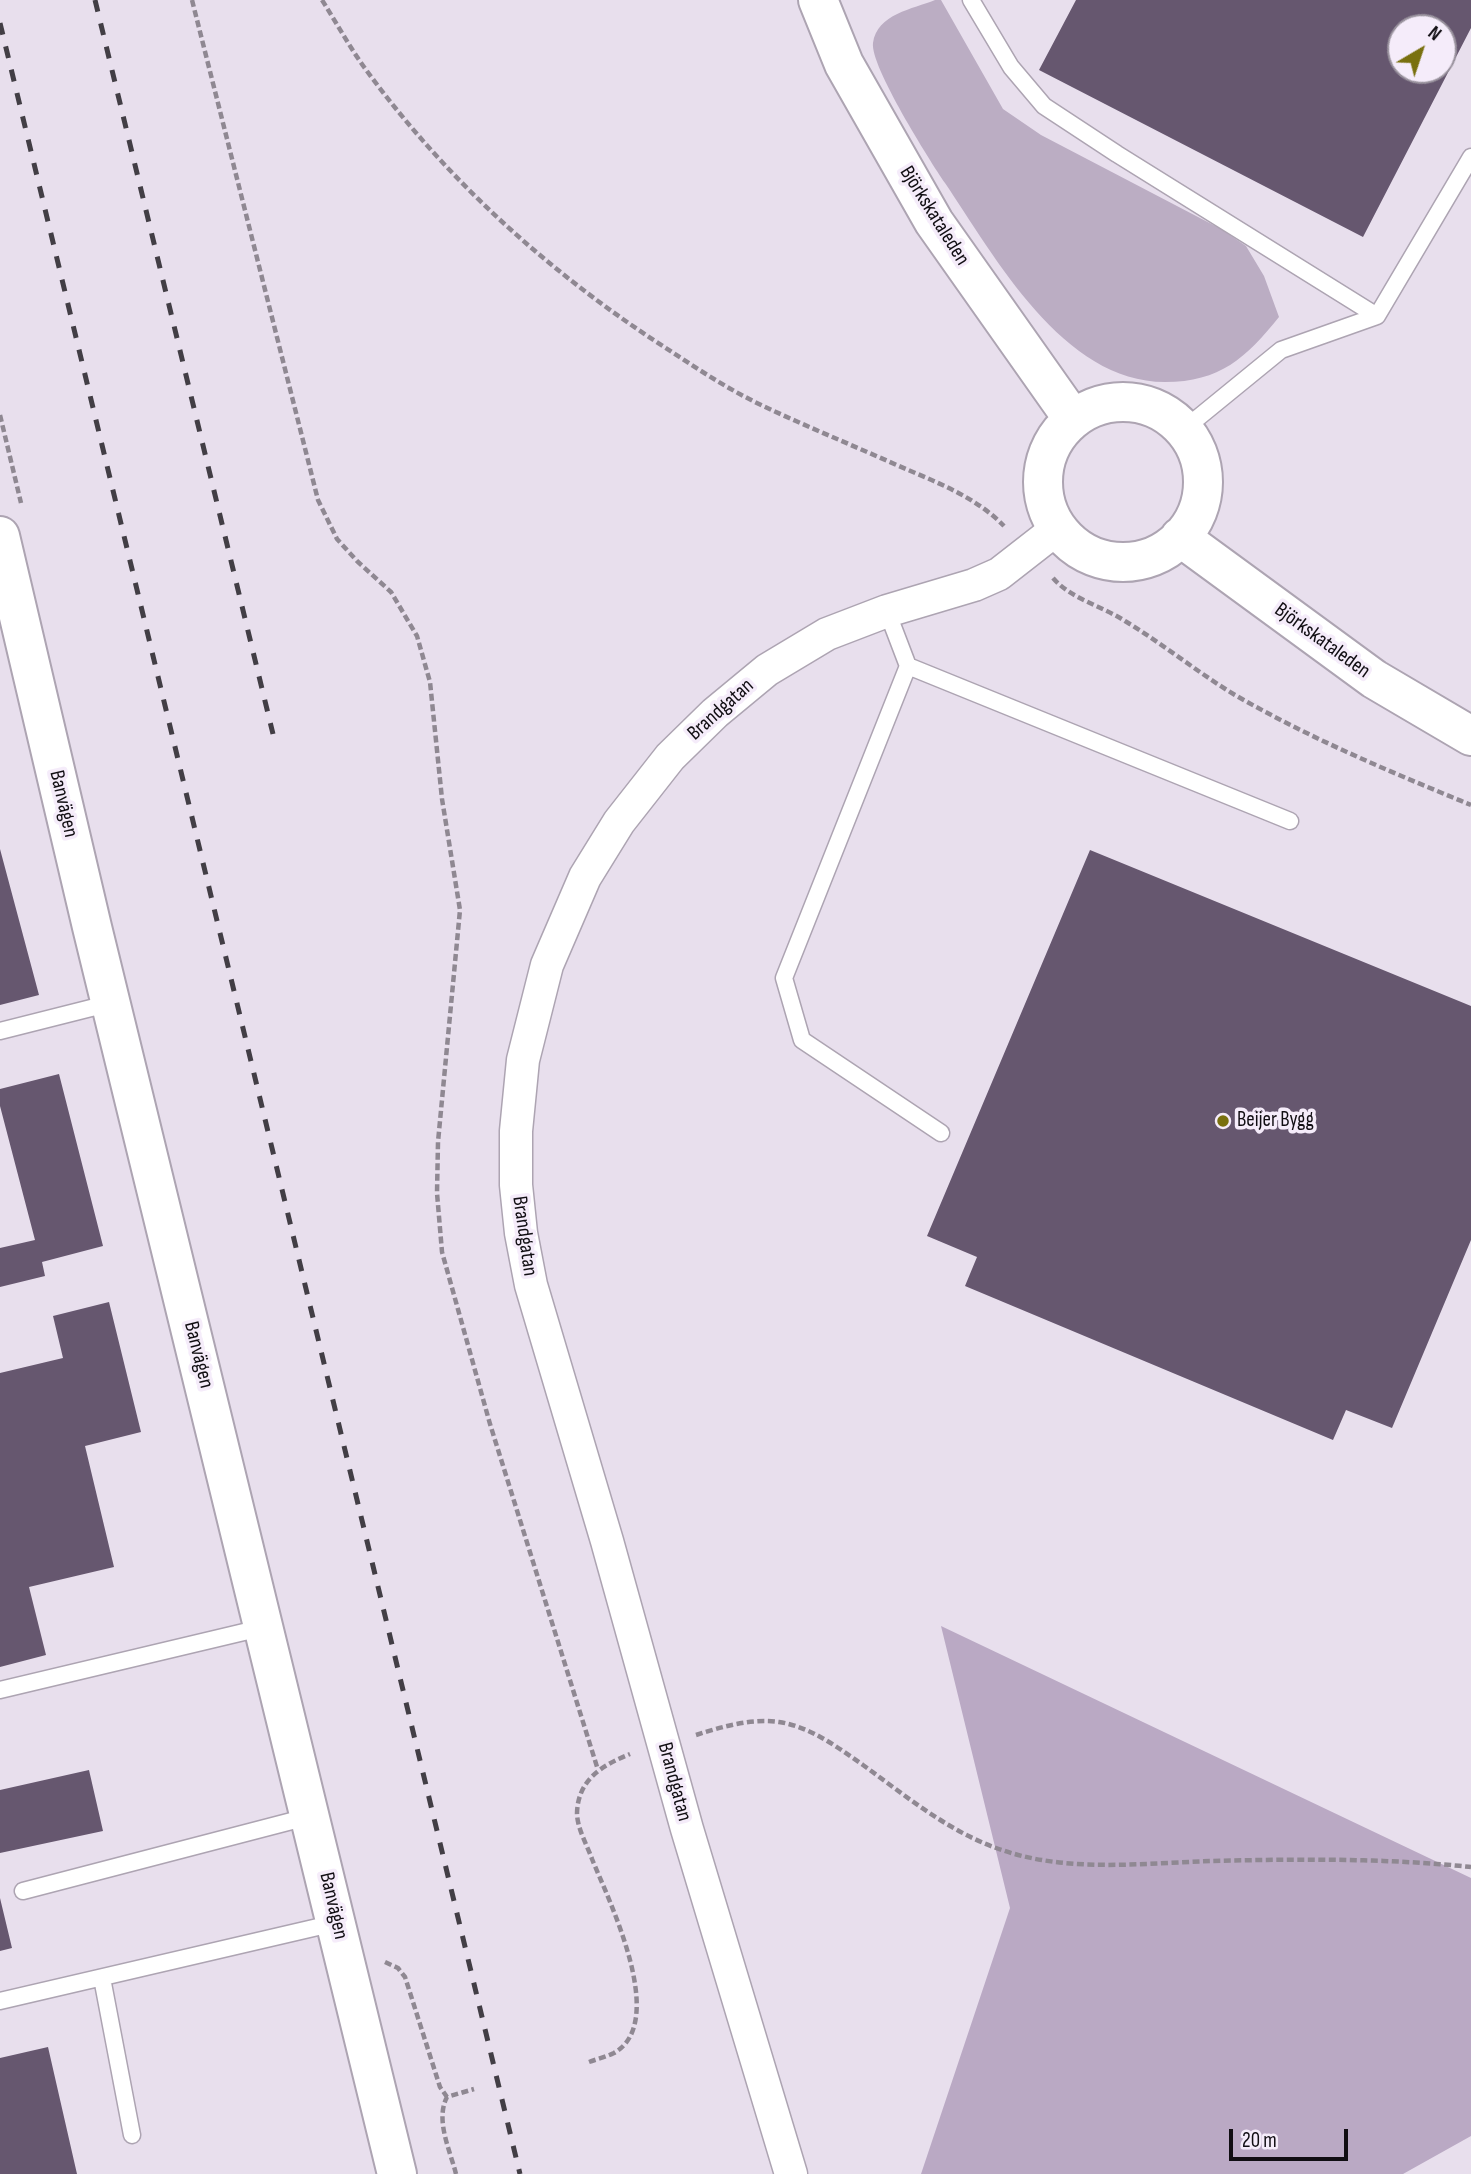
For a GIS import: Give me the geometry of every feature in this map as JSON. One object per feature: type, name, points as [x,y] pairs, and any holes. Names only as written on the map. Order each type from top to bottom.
[{"type":"street","name":"Björkskataleden","points":[[818,0],[845,64],[934,222],[1073,419]]},
{"type":"street","points":[[1129,402],[1156,409],[1183,430],[1198,453],[1202,481],[1200,501],[1196,514],[1180,537],[1169,547],[1138,560],[1117,561],[1103,559],[1072,544],[1044,540],[1044,469],[1053,442],[1073,419],[1101,405],[1129,402]]},
{"type":"street","name":"Banvägen","points":[[0,536],[111,1003],[397,2174]]},
{"type":"street","name":"Björkskataleden","points":[[1180,537],[1374,679],[1471,736]]},
{"type":"street","name":"Brandgatan","points":[[791,2174],[687,1829],[531,1284],[516,1185],[516,1131],[523,1060],[547,965],[585,877],[619,822],[670,757],[715,713],[767,670],[827,634],[887,611],[975,585],[999,574],[1044,540]]},
{"type":"lane","points":[[971,0],[1012,67],[1044,106],[1377,316]]},
{"type":"lane","points":[[1183,430],[1281,350],[1377,316],[1471,157]]},
{"type":"lane","points":[[887,611],[908,666],[784,978],[802,1040],[941,1133]]},
{"type":"lane","points":[[908,666],[1290,821]]},
{"type":"lane","points":[[0,1031],[111,1003]]},
{"type":"lane","points":[[0,1690],[265,1627]]},
{"type":"lane","points":[[23,1891],[311,1816]]},
{"type":"lane","points":[[0,2001],[337,1923]]},
{"type":"lane","points":[[102,1978],[132,2135]]},
{"type":"path","points":[[192,0],[318,500],[337,539],[391,592],[417,636],[430,682],[442,799],[460,909],[438,1142],[437,1193],[442,1252],[490,1424],[598,1770]]},
{"type":"path","points":[[322,0],[363,66],[457,178],[531,248],[609,310],[705,374],[757,403],[949,488],[996,518],[1044,540],[1063,590],[1125,621],[1236,695],[1331,746],[1471,804]]},
{"type":"path","points":[[589,2062],[616,2052],[628,2037],[636,2021],[638,1994],[628,1952],[582,1834],[577,1815],[581,1793],[604,1765],[633,1753],[720,1727],[775,1721],[797,1726],[839,1748],[939,1819],[973,1838],[1002,1851],[1055,1861],[1098,1864],[1258,1860],[1416,1862],[1471,1867]]},
{"type":"path","points":[[381,1960],[398,1968],[405,1977],[440,2087],[447,2097]]},
{"type":"path","points":[[456,2174],[441,2117],[442,2105],[447,2097],[474,2089]]},
{"type":"shaded area","points":[[941,0],[1003,109],[1041,135],[1221,229],[1246,246],[1264,276],[1279,317],[1243,356],[1217,372],[1184,381],[1165,382],[1128,376],[1095,361],[1064,339],[1036,310],[986,245],[927,155],[891,92],[875,55],[873,43],[881,25],[897,14]]},
{"type":"shaded area","points":[[941,1626],[1471,1878],[1471,2136],[1403,2174],[921,2174],[1010,1908]]},
{"type":"building","points":[[1076,0],[1471,0],[1471,28],[1457,55],[1457,14],[1387,14],[1387,84],[1442,84],[1363,237],[1039,70]]},
{"type":"building","points":[[0,849],[39,995],[0,1005]]},
{"type":"building","name":"Beijer Bygg","points":[[1090,850],[1471,1006],[1471,1240],[1392,1428],[1346,1410],[1333,1440],[965,1286],[977,1257],[927,1236]]},
{"type":"building","points":[[59,1074],[103,1246],[42,1262],[45,1276],[0,1287],[0,1248],[35,1240],[0,1106],[0,1089]]},
{"type":"building","points":[[109,1302],[141,1432],[85,1446],[114,1567],[29,1587],[46,1655],[0,1667],[0,1373],[63,1358],[53,1316]]},
{"type":"building","points":[[89,1770],[103,1831],[0,1853],[0,1790]]},
{"type":"building","points":[[0,1898],[12,1948],[0,1951]]},
{"type":"building","points":[[48,2047],[77,2174],[0,2174],[0,2058]]},
{"type":"railway","points":[[95,0],[273,734]]},
{"type":"railway","points":[[0,23],[520,2174]]},
{"type":"place","name":"Beijer Bygg","points":[[1223,1121]]}]
